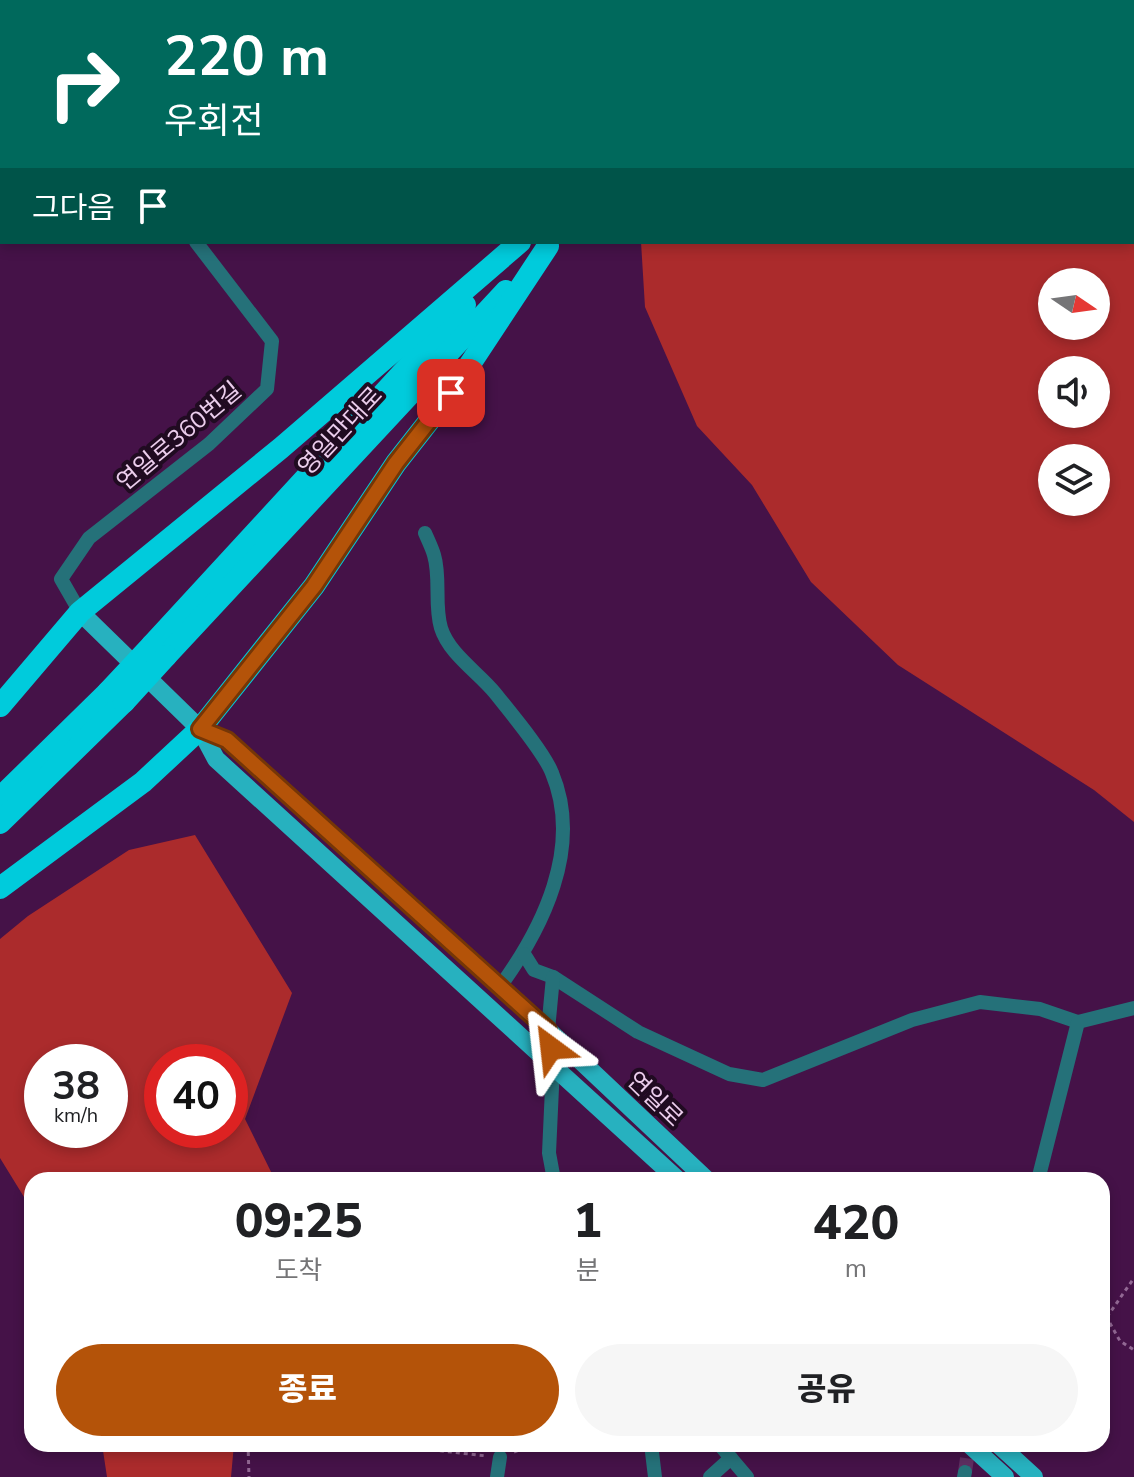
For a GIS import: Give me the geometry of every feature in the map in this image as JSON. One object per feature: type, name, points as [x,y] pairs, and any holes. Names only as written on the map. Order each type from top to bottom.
[{"type":"highway","points":[[0,706],[80,612],[281,448],[519,244]]},
{"type":"highway","name":"영일만대로","points":[[159,651],[519,244]]},
{"type":"highway","points":[[0,888],[143,782],[200,729],[314,586],[396,463],[451,393],[550,244]]},
{"type":"highway","name":"영일만대로","points":[[159,651],[550,244]]},
{"type":"highway","points":[[0,823],[159,651]]},
{"type":"highway","points":[[0,798],[116,697]]},
{"type":"main road","points":[[80,612],[200,729]]},
{"type":"main road","name":"연일로","points":[[200,729],[227,740],[548,1030],[699,1172]]},
{"type":"main road","name":"연일로","points":[[200,729],[216,759],[669,1172]]},
{"type":"main road","points":[[978,1452],[1005,1477]]},
{"type":"main road","points":[[1007,1452],[1034,1477]]},
{"type":"street","name":"연일로360번길","points":[[80,612],[61,579],[89,538],[209,444],[267,389],[272,341],[198,244]]},
{"type":"street","points":[[425,533],[435,557],[441,629],[460,656],[501,701],[551,771],[563,810],[564,828],[554,885],[544,913],[524,954],[499,988]]},
{"type":"street","points":[[524,954],[534,970],[553,977],[638,1032],[729,1074],[763,1080],[912,1020],[980,1002],[1040,1009],[1078,1022],[1134,1008]]},
{"type":"street","points":[[553,977],[548,1030],[553,1066],[549,1153],[553,1172]]},
{"type":"street","points":[[1040,1172],[1078,1022]]},
{"type":"street","points":[[652,1452],[655,1477]]},
{"type":"street","points":[[726,1452],[747,1477]]},
{"type":"street","points":[[497,1477],[500,1457]]},
{"type":"street","points":[[710,1477],[731,1458]]},
{"type":"path","points":[[1110,1313],[1134,1278]]},
{"type":"path","points":[[1110,1323],[1120,1341],[1134,1350]]},
{"type":"path","points":[[248,1452],[249,1477]]},
{"type":"path","points":[[452,1452],[500,1457],[514,1452]]},
{"type":"shaded area","points":[[641,244],[1134,244],[1134,822],[1094,790],[898,665],[811,582],[752,485],[697,426],[645,307]]},
{"type":"shaded area","points":[[195,835],[292,993],[248,1111],[248,1044],[144,1044],[144,1148],[248,1148],[248,1125],[271,1172],[24,1172],[24,1197],[0,1158],[0,939],[28,916],[129,850]]},
{"type":"shaded area","points":[[103,1452],[233,1452],[231,1477],[107,1477]]},
{"type":"tunnel","points":[[965,1472],[968,1452]]},
{"type":"route","points":[[451,393],[396,463],[314,586],[200,729],[227,740],[548,1030],[551,1048]]}]
